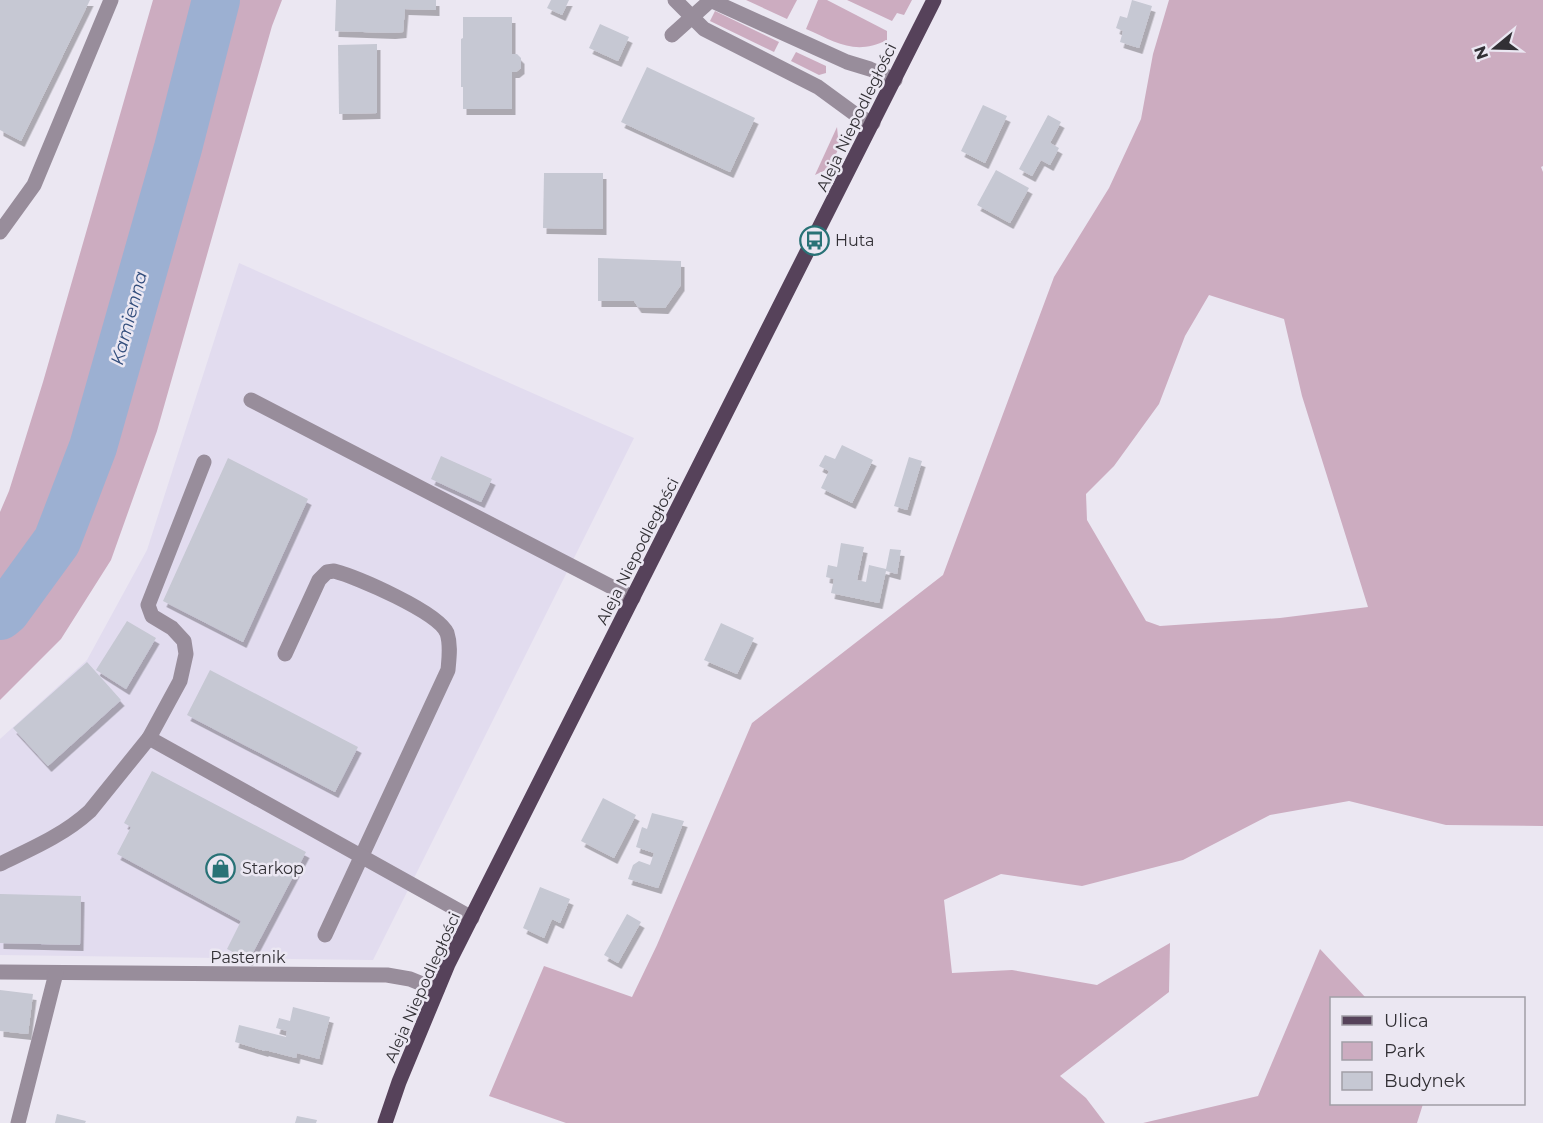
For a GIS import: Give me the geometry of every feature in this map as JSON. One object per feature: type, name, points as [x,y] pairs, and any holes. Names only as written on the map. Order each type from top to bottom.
[{"type":"main road","name":"Aleja Niepodległości","points":[[385,1123],[399,1082],[437,990],[472,918],[934,0]]},
{"type":"street","points":[[0,232],[34,185],[111,0]]},
{"type":"street","points":[[675,0],[704,29],[818,87],[859,117],[873,123]]},
{"type":"street","points":[[672,35],[711,0],[847,62],[895,80]]},
{"type":"street","points":[[251,400],[633,598]]},
{"type":"street","points":[[0,864],[50,839],[79,821],[90,811],[149,738],[180,681],[186,654],[184,641],[172,628],[152,616],[148,605],[204,462]]},
{"type":"street","points":[[285,654],[319,580],[327,572],[340,573],[415,606],[438,620],[446,633],[450,649],[448,670],[325,935]]},
{"type":"street","points":[[149,738],[472,918]]},
{"type":"street","name":"Pasternik","points":[[0,972],[387,975],[410,979],[437,990]]},
{"type":"street","points":[[18,1123],[56,973]]},
{"type":"shaded area","points":[[239,263],[634,438],[373,960],[0,955],[0,739],[87,660],[147,550]]},
{"type":"green space","points":[[153,0],[282,0],[272,26],[157,431],[111,560],[61,639],[0,700],[0,512],[9,491],[43,382]]},
{"type":"green space","points":[[746,0],[797,0],[787,19]]},
{"type":"green space","points":[[818,0],[827,0],[887,31],[887,40],[876,45],[855,47],[836,42],[806,29]]},
{"type":"green space","points":[[847,0],[912,0],[904,15],[897,13],[892,21]]},
{"type":"green space","points":[[1169,0],[1543,0],[1543,166],[1541,167],[1543,172],[1543,826],[1446,825],[1349,801],[1270,815],[1183,860],[1082,886],[1001,874],[944,900],[952,973],[1012,970],[1097,985],[1170,943],[1169,992],[1060,1076],[1086,1098],[1105,1123],[566,1123],[489,1096],[544,966],[632,997],[657,945],[752,723],[943,575],[1054,277],[1109,188],[1141,119],[1153,54]],"holes":[[[1209,295],[1284,319],[1302,396],[1368,607],[1280,618],[1160,626],[1146,621],[1087,520],[1086,494],[1114,466],[1159,404],[1185,336]]]},
{"type":"green space","points":[[715,11],[779,42],[774,52],[710,21]]},
{"type":"green space","points":[[796,52],[826,66],[826,73],[819,75],[791,61]]},
{"type":"green space","points":[[837,127],[839,147],[830,168],[815,175]]},
{"type":"green space","points":[[1320,949],[1365,997],[1330,997],[1330,1105],[1423,1105],[1417,1123],[1143,1123],[1258,1096]]},
{"type":"building","points":[[0,0],[90,0],[21,141],[0,130]]},
{"type":"building","points":[[336,0],[436,0],[436,10],[405,9],[403,32],[335,31]]},
{"type":"building","points":[[551,0],[569,0],[562,15],[547,8]]},
{"type":"building","points":[[1132,0],[1152,6],[1139,48],[1120,42],[1123,31],[1116,28],[1120,16],[1127,18]]},
{"type":"building","points":[[463,17],[512,17],[512,54],[517,54],[521,58],[521,68],[512,72],[512,109],[463,109],[461,39],[463,38]]},
{"type":"building","points":[[600,24],[629,37],[618,61],[589,48]]},
{"type":"building","points":[[377,44],[377,113],[339,114],[338,45]]},
{"type":"building","points":[[647,67],[755,118],[730,172],[621,122]]},
{"type":"building","points":[[983,105],[1007,116],[985,163],[961,151]]},
{"type":"building","points":[[1048,115],[1061,122],[1050,143],[1059,148],[1050,165],[1041,160],[1032,176],[1019,169]]},
{"type":"building","points":[[996,170],[1029,188],[1010,223],[977,205]]},
{"type":"building","points":[[544,173],[603,173],[603,229],[543,228]]},
{"type":"building","points":[[598,258],[681,261],[681,285],[665,308],[638,307],[634,301],[598,301]]},
{"type":"building","points":[[842,445],[873,460],[852,503],[821,488],[829,471],[819,466],[825,455],[835,459]]},
{"type":"building","points":[[441,456],[492,479],[481,502],[431,479]]},
{"type":"building","points":[[909,457],[922,461],[907,510],[894,506]]},
{"type":"building","points":[[228,458],[308,499],[243,642],[163,601]]},
{"type":"building","points":[[841,543],[864,547],[857,580],[866,582],[869,565],[886,569],[890,549],[901,550],[897,574],[886,571],[879,603],[831,593],[834,579],[826,577],[828,565],[837,567]]},
{"type":"building","points":[[127,621],[156,638],[126,689],[96,670]]},
{"type":"building","points":[[721,623],[754,638],[737,674],[704,660]]},
{"type":"building","points":[[87,662],[121,700],[48,766],[13,728]]},
{"type":"building","points":[[210,670],[358,747],[335,792],[187,715]]},
{"type":"building","name":"Starkop","points":[[152,771],[306,852],[249,960],[227,949],[241,921],[117,854],[131,827],[124,823]]},
{"type":"building","points":[[603,798],[636,815],[614,858],[581,841]]},
{"type":"building","points":[[652,813],[684,821],[658,888],[628,879],[633,865],[639,861],[650,865],[654,853],[636,847],[642,827],[647,829]]},
{"type":"building","points":[[540,887],[570,899],[560,923],[552,919],[544,938],[523,928]]},
{"type":"building","points":[[0,894],[81,896],[80,945],[0,943]]},
{"type":"building","points":[[627,914],[641,922],[618,963],[604,955]]},
{"type":"building","points":[[0,990],[33,994],[28,1034],[0,1031]]},
{"type":"building","points":[[293,1007],[330,1017],[319,1059],[297,1053],[296,1058],[235,1042],[239,1025],[286,1037],[287,1031],[276,1028],[279,1018],[290,1021]]},
{"type":"building","points":[[57,1114],[86,1121],[85,1123],[55,1123]]},
{"type":"building","points":[[297,1116],[317,1120],[316,1123],[295,1123]]},
{"type":"waterway","name":"Kamienna","points":[[0,616],[57,541],[93,447],[178,148],[216,0]]},
{"type":"place","name":"Huta","points":[[814,240]]},
{"type":"place","name":"Starkop","points":[[221,868]]}]
